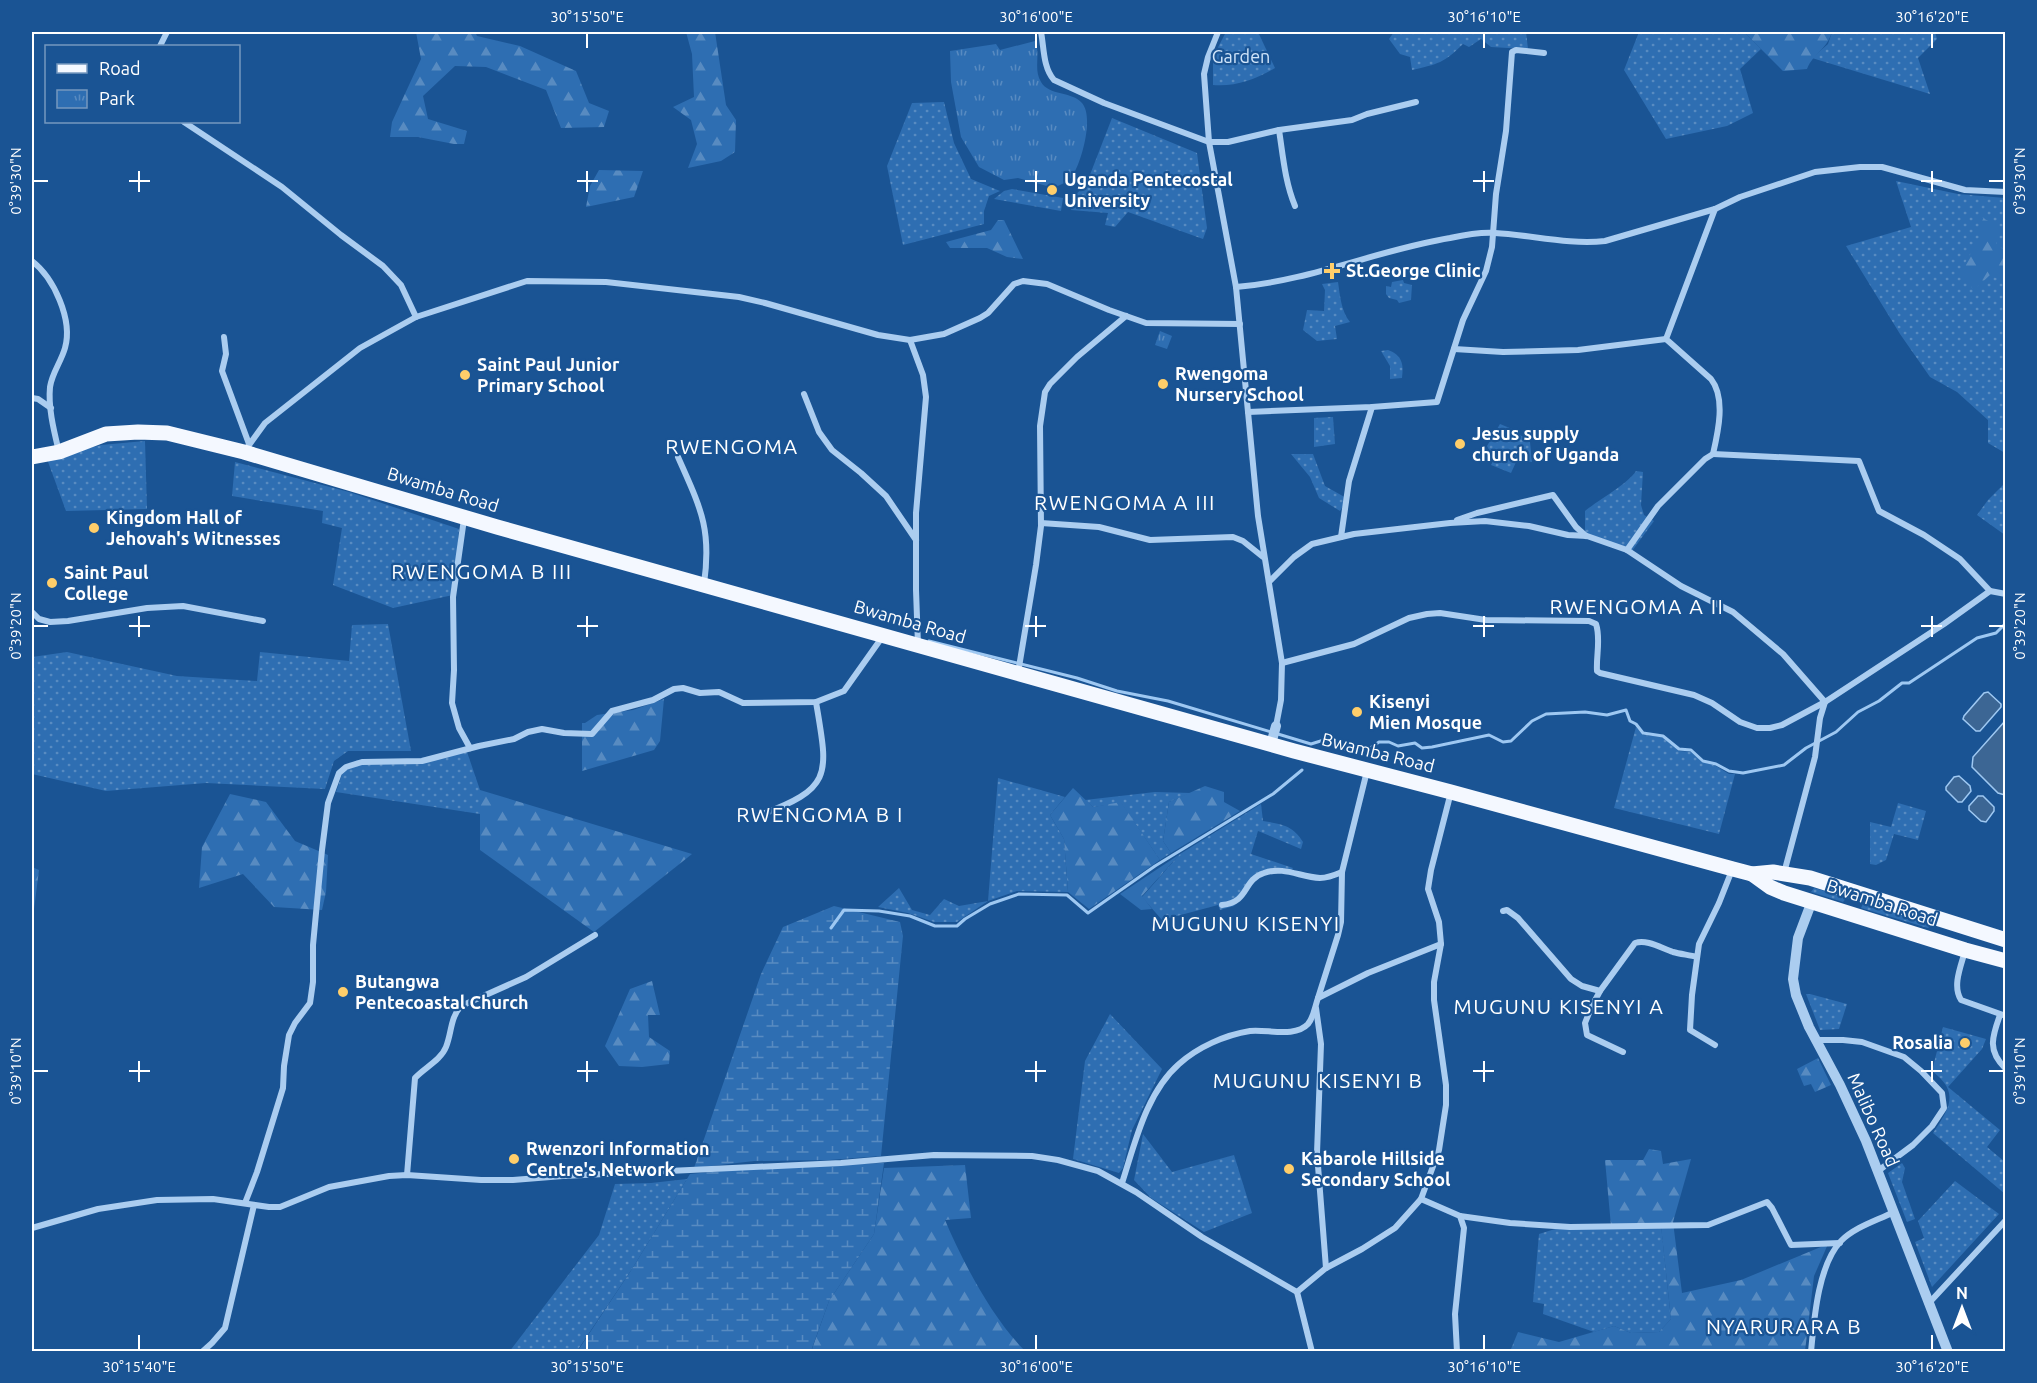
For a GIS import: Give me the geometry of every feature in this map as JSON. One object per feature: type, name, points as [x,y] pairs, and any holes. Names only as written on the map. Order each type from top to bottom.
[{"type":"main road","name":"Bwamba Road","points":[[32,458],[59,452],[106,434],[138,432],[167,433],[246,448],[497,526],[1271,744],[1733,870],[1752,874],[1784,873],[1810,878],[2005,938]]},
{"type":"main road","name":"Bwamba Road","points":[[1752,874],[1770,887],[2006,961]]},
{"type":"main road","points":[[1938,941],[1945,921]]},
{"type":"street","points":[[1041,32],[1048,74],[1054,80],[1104,103],[1209,142],[1228,142],[1280,130],[1352,120],[1416,102]]},
{"type":"street","points":[[1218,32],[1204,74],[1209,142],[1236,287],[1258,516],[1282,663],[1281,700],[1271,744]]},
{"type":"street","points":[[1248,412],[1437,402],[1463,320],[1486,271],[1492,247],[1499,171],[1506,131],[1512,52],[1516,50],[1544,53]]},
{"type":"street","points":[[186,123],[282,187],[383,266],[401,285],[416,317]]},
{"type":"street","points":[[1280,130],[1288,183],[1295,206]]},
{"type":"street","points":[[1236,287],[1259,285],[1316,273],[1450,238],[1493,233],[1595,242],[1714,209],[1740,197],[1815,172],[1882,167],[1965,190],[2006,192]]},
{"type":"street","points":[[1666,339],[1714,209]]},
{"type":"street","points":[[32,261],[54,288],[61,302],[65,322],[66,345],[51,383],[51,408],[59,452]]},
{"type":"street","points":[[246,448],[265,423],[360,348],[416,317],[527,281],[606,282],[748,299],[878,335],[910,340],[944,334],[980,318],[988,313],[1014,284],[1023,281],[1047,284],[1126,316],[1155,324],[1240,324]]},
{"type":"street","points":[[1018,673],[1041,523],[1040,426],[1047,388],[1077,357],[1126,316]]},
{"type":"street","points":[[224,337],[226,354],[222,371],[246,448]]},
{"type":"street","points":[[1454,349],[1503,352],[1578,350],[1666,339],[1716,385],[1719,414],[1713,454]]},
{"type":"street","points":[[910,340],[923,375],[926,397],[917,501],[918,645]]},
{"type":"street","points":[[804,394],[819,432],[832,450],[886,496],[916,540]]},
{"type":"street","points":[[32,398],[38,399],[51,408]]},
{"type":"street","points":[[1341,537],[1348,481],[1372,407]]},
{"type":"street","points":[[1628,550],[1658,506],[1708,456],[1713,454],[1859,461],[1879,510],[1924,535],[1960,559],[1990,591],[2006,594]]},
{"type":"street","points":[[678,457],[705,522],[708,554],[704,585]]},
{"type":"street","points":[[1450,523],[1477,513],[1553,495],[1576,527],[1587,537]]},
{"type":"street","points":[[464,515],[453,597],[452,703],[459,728],[470,748]]},
{"type":"street","points":[[1269,582],[1293,557],[1312,544],[1354,534],[1485,521],[1529,526],[1587,537],[1628,550],[1681,586],[1736,614],[1783,654],[1825,702]]},
{"type":"street","points":[[1041,523],[1099,527],[1150,540],[1233,537],[1256,550],[1265,560]]},
{"type":"street","points":[[1282,663],[1354,645],[1409,618],[1427,614],[1440,613],[1486,620],[1589,621],[1596,624],[1598,629],[1597,671],[1603,675],[1694,695],[1712,703],[1740,722],[1757,728],[1770,728],[1782,725],[1825,702],[1990,591]]},
{"type":"street","points":[[32,612],[39,619],[50,622],[147,608],[183,606],[262,621]]},
{"type":"street","points":[[245,1203],[283,1088],[289,1035],[310,1003],[322,850],[328,803],[339,773],[346,767],[362,762],[422,761],[514,739],[528,732],[542,729],[592,734],[612,711],[653,700],[674,689],[683,688],[700,693],[719,692],[743,703],[816,702],[844,692],[884,634]]},
{"type":"street","points":[[760,815],[796,800],[812,790],[821,778],[823,744],[816,702]]},
{"type":"street","points":[[1784,873],[1816,750],[1825,702]]},
{"type":"street","points":[[1122,1183],[1152,1101],[1166,1078],[1178,1065],[1200,1049],[1238,1034],[1251,1031],[1280,1032],[1300,1029],[1308,1024],[1335,948],[1341,922],[1342,872],[1367,770]]},
{"type":"street","points":[[1297,1292],[1326,1268],[1395,1228],[1421,1199],[1439,1150],[1446,1105],[1434,982],[1441,944],[1439,922],[1428,889],[1433,860],[1451,792]]},
{"type":"street","points":[[1222,905],[1233,904],[1240,899],[1249,884],[1261,874],[1286,870],[1321,878],[1342,872]]},
{"type":"street","points":[[1715,1045],[1690,1030],[1692,995],[1701,938],[1733,870]]},
{"type":"street","name":"Malibo Road","points":[[1812,901],[1798,938],[1793,979],[1796,995],[1809,1027],[1840,1085],[1878,1171],[1948,1352]]},
{"type":"street","points":[[1503,911],[1507,910],[1518,918],[1571,979],[1582,986],[1600,991]]},
{"type":"street","points":[[407,1175],[415,1078],[443,1053],[455,1012],[461,1006],[526,977],[595,935]]},
{"type":"street","points":[[1623,1052],[1587,1035],[1585,1023],[1600,991],[1637,941],[1647,942],[1674,953],[1697,957]]},
{"type":"street","points":[[1317,1001],[1368,973],[1441,944]]},
{"type":"street","points":[[1965,950],[1956,986],[1957,994],[1961,1000],[2003,1015],[1994,1032],[1992,1046],[1996,1060],[2006,1070]]},
{"type":"street","points":[[1317,1001],[1321,1044],[1317,1153],[1326,1268]]},
{"type":"street","points":[[1816,1040],[1863,1042],[1904,1058],[1921,1071],[1942,1093],[1944,1108],[1932,1126],[1913,1145],[1878,1171]]},
{"type":"street","points":[[32,1228],[98,1209],[157,1200],[213,1199],[280,1207],[329,1187],[407,1175],[513,1180],[934,1155],[1032,1156],[1058,1160],[1098,1171],[1122,1183],[1202,1237],[1297,1292],[1311,1352]]},
{"type":"street","points":[[1421,1199],[1460,1216],[1510,1223],[1570,1227],[1708,1225],[1767,1202],[1773,1208],[1791,1245],[1840,1243]]},
{"type":"street","points":[[202,1352],[225,1328],[254,1204]]},
{"type":"street","points":[[1811,1352],[1823,1274],[1840,1243],[1851,1233],[1894,1211]]},
{"type":"street","points":[[1457,1352],[1455,1314],[1464,1243],[1464,1228],[1460,1216]]},
{"type":"street","points":[[1929,1303],[2006,1220]]},
{"type":"green space","points":[[416,32],[475,32],[477,36],[520,46],[576,71],[589,103],[609,111],[604,127],[561,128],[546,90],[486,67],[455,66],[423,96],[428,119],[467,131],[464,144],[418,137],[390,137],[392,122],[421,59]]},
{"type":"green space","points":[[686,32],[715,32],[726,105],[736,120],[735,152],[721,161],[688,168],[697,144],[691,120],[673,107],[694,97],[692,54]]},
{"type":"green space","name":"Garden","points":[[1226,32],[1258,32],[1275,68],[1245,81],[1229,85],[1213,85],[1213,57]]},
{"type":"green space","points":[[1394,32],[1526,32],[1528,49],[1491,47],[1481,39],[1469,47],[1463,44],[1440,62],[1412,70],[1410,57],[1400,54],[1389,39]]},
{"type":"green space","points":[[1639,32],[1744,32],[1761,49],[1740,69],[1753,113],[1727,126],[1666,139],[1624,70]]},
{"type":"green space","points":[[1744,32],[1832,32],[1827,43],[1807,69],[1783,71]]},
{"type":"green space","points":[[1832,32],[1935,32],[1937,39],[1918,58],[1930,94],[1812,58],[1828,44]]},
{"type":"green space","points":[[1035,41],[1041,82],[1049,90],[1078,99],[1085,109],[1087,118],[1083,149],[1073,175],[1065,183],[1054,188],[1018,178],[1004,180],[979,167],[961,137],[951,82],[950,51],[996,44],[1000,50]]},
{"type":"green space","points":[[944,102],[954,143],[971,179],[1000,191],[989,196],[984,211],[984,224],[903,245],[887,166],[912,103]]},
{"type":"green space","points":[[1112,118],[1197,153],[1207,228],[1203,239],[1128,212],[1115,227],[1105,225],[1108,213],[1071,210],[1073,197],[1086,185]]},
{"type":"green space","points":[[599,170],[643,171],[634,197],[586,207],[590,186]]},
{"type":"green space","points":[[1896,181],[1958,194],[2005,198],[2005,453],[1988,443],[1988,420],[1957,392],[1930,377],[1900,334],[1846,246],[1911,227]]},
{"type":"green space","points":[[1012,189],[1063,198],[1061,211],[994,199],[1004,191]]},
{"type":"green space","points":[[1981,217],[1999,227],[1996,245],[2005,250],[2005,282],[1990,275],[1974,290],[1959,273],[1981,236]]},
{"type":"green space","points":[[998,220],[1004,220],[1023,259],[1007,257],[987,248],[950,248],[946,242],[991,230]]},
{"type":"green space","points":[[1403,280],[1404,283],[1412,285],[1411,300],[1399,303],[1389,298],[1386,294],[1386,286],[1391,287],[1392,282]]},
{"type":"green space","points":[[1338,282],[1343,308],[1350,322],[1335,326],[1337,339],[1317,341],[1303,330],[1307,310],[1324,311],[1325,290],[1322,284]]},
{"type":"green space","points":[[1160,331],[1172,336],[1167,349],[1155,345]]},
{"type":"green space","points":[[1388,350],[1401,361],[1402,378],[1390,379],[1390,366],[1381,351]]},
{"type":"green space","points":[[1333,417],[1335,444],[1314,447],[1314,418]]},
{"type":"green space","points":[[1500,424],[1512,429],[1530,442],[1532,462],[1517,460],[1511,473],[1491,465],[1494,459],[1487,446]]},
{"type":"green space","points":[[145,441],[147,509],[66,511],[47,459],[101,445]]},
{"type":"green space","points":[[1291,454],[1313,454],[1325,486],[1348,499],[1340,511],[1319,498],[1310,477]]},
{"type":"green space","points":[[235,462],[349,492],[459,529],[453,595],[393,608],[333,585],[342,528],[322,523],[323,511],[232,496]]},
{"type":"green space","points":[[1636,471],[1643,472],[1641,505],[1644,515],[1654,521],[1632,551],[1585,536],[1585,511],[1620,486]]},
{"type":"green space","points":[[2005,483],[2005,535],[1977,515]]},
{"type":"green space","points":[[388,624],[411,751],[348,751],[334,761],[325,789],[206,783],[106,791],[32,774],[32,657],[67,652],[177,676],[257,681],[260,652],[349,661],[352,625]]},
{"type":"green space","points":[[664,699],[660,741],[654,750],[582,771],[582,723],[597,715],[633,710]]},
{"type":"green space","points":[[1636,727],[1643,735],[1662,737],[1679,751],[1691,752],[1703,762],[1716,766],[1729,774],[1735,774],[1719,834],[1614,808]]},
{"type":"green space","points":[[466,749],[480,790],[480,814],[336,792],[344,768],[357,760],[416,759]]},
{"type":"green space","points":[[998,778],[1065,797],[1050,815],[1064,839],[1068,892],[1017,891],[988,901]]},
{"type":"green space","points":[[1205,786],[1224,792],[1224,802],[1240,811],[1171,853],[1163,841],[1169,802]]},
{"type":"green space","points":[[1073,788],[1093,807],[1121,802],[1160,860],[1089,909],[1068,892],[1064,839],[1050,815]]},
{"type":"green space","points":[[480,790],[692,854],[594,932],[480,850]]},
{"type":"green space","points":[[1155,792],[1191,793],[1169,802],[1163,841],[1171,853],[1160,860],[1121,803],[1093,807],[1085,800]]},
{"type":"green space","points":[[230,794],[266,802],[295,841],[328,855],[326,892],[322,910],[274,907],[243,874],[199,888],[202,847]]},
{"type":"green space","points":[[1898,803],[1926,811],[1918,840],[1894,834],[1886,860],[1876,865],[1870,864],[1870,822],[1891,827]]},
{"type":"green space","points":[[1261,804],[1263,821],[1281,824],[1291,829],[1303,842],[1301,849],[1258,831],[1251,854],[1293,868],[1290,872],[1272,872],[1254,880],[1234,906],[1220,910],[1218,905],[1162,920],[1142,897],[1180,854]]},
{"type":"green space","points":[[1180,854],[1142,896],[1152,909],[1141,910],[1120,894]]},
{"type":"green space","points":[[32,867],[39,870],[33,917],[32,917]]},
{"type":"green space","points":[[899,888],[912,910],[930,915],[944,899],[959,906],[988,901],[957,922],[934,922],[908,913],[878,907]]},
{"type":"green space","points":[[1814,888],[1847,897],[1843,902],[1811,892]]},
{"type":"green space","points":[[1864,902],[1930,923],[1930,926],[1928,928],[1861,908]]},
{"type":"green space","points":[[834,906],[900,922],[903,936],[881,1156],[829,1160],[754,1161],[694,1168],[761,974],[783,927]]},
{"type":"green space","points":[[652,981],[660,1015],[648,1015],[649,1037],[670,1051],[669,1064],[642,1067],[619,1066],[605,1046],[630,989]]},
{"type":"green space","points":[[1806,994],[1847,1004],[1839,1029],[1820,1030]]},
{"type":"green space","points":[[1110,1014],[1162,1069],[1132,1130],[1123,1168],[1119,1173],[1073,1159],[1085,1061]]},
{"type":"green space","points":[[1943,1027],[1986,1039],[1982,1049],[1948,1087],[2000,1130],[1987,1147],[2005,1162],[2005,1194],[1933,1133],[1948,1108],[1949,1100],[1946,1086],[1932,1071]]},
{"type":"green space","points":[[1818,1058],[1831,1085],[1815,1092],[1811,1084],[1804,1086],[1797,1069]]},
{"type":"green space","points":[[1143,1134],[1172,1172],[1234,1155],[1252,1213],[1204,1232],[1151,1198],[1134,1180]]},
{"type":"green space","points":[[1649,1149],[1661,1151],[1663,1164],[1691,1159],[1673,1222],[1682,1293],[1741,1280],[1828,1244],[1814,1276],[1805,1351],[1512,1352],[1511,1349],[1518,1332],[1559,1342],[1614,1326],[1631,1333],[1659,1332],[1671,1319],[1661,1226],[1611,1226],[1605,1160],[1643,1160]]},
{"type":"green space","points":[[884,1163],[874,1234],[829,1301],[811,1351],[577,1352],[632,1269],[690,1174],[753,1168]]},
{"type":"green space","points":[[1902,1163],[1905,1168],[1902,1182],[1915,1219],[1907,1222],[1888,1173]]},
{"type":"green space","points":[[965,1165],[971,1218],[945,1220],[990,1307],[1025,1351],[811,1352],[829,1301],[874,1234],[884,1168]]},
{"type":"green space","points":[[687,1179],[632,1269],[577,1351],[509,1352],[599,1235],[615,1184]]},
{"type":"green space","points":[[1955,1181],[1999,1214],[1932,1287],[1915,1242],[1924,1238],[1918,1221]]},
{"type":"green space","points":[[1661,1225],[1671,1319],[1659,1332],[1631,1333],[1614,1326],[1594,1332],[1543,1314],[1544,1304],[1533,1302],[1539,1234],[1555,1229]]},
{"type":"shaded area","points":[[1988,692],[2001,704],[2001,707],[1980,731],[1976,731],[1963,719],[1984,693]]},
{"type":"shaded area","points":[[2005,721],[2005,795],[1998,793],[1972,767],[1973,757]]},
{"type":"shaded area","points":[[1959,776],[1970,786],[1971,791],[1962,802],[1958,802],[1946,790],[1954,777]]},
{"type":"shaded area","points":[[1978,796],[1983,796],[1994,807],[1994,811],[1986,822],[1981,821],[1969,810],[1969,806]]},
{"type":"waterway","points":[[929,641],[1077,678],[1117,691],[1168,701],[1311,744],[1327,739],[1340,742],[1346,750],[1354,752],[1366,751],[1379,742],[1389,742],[1398,746],[1415,743],[1422,748],[1489,735],[1503,742],[1511,741],[1532,721],[1546,714],[1585,712],[1607,715],[1626,710],[1630,721],[1636,724],[1643,733],[1663,736],[1679,749],[1691,750],[1703,761],[1716,764],[1729,771],[1743,773],[1784,765],[1806,748],[1836,732],[1858,712],[1879,701],[1902,683],[1909,683],[1977,638],[1996,633],[2006,623]]},
{"type":"waterway","points":[[831,928],[844,910],[879,911],[910,916],[935,926],[957,926],[990,904],[1019,894],[1067,895],[1088,913],[1155,866],[1273,794],[1302,770]]},
{"type":"place","name":"Uganda Pentecostal University","points":[[1052,190]]},
{"type":"place","name":"St.George Clinic","points":[[1332,271]]},
{"type":"place","name":"Saint Paul Junior Primary School","points":[[465,375]]},
{"type":"place","name":"Rwengoma Nursery School","points":[[1163,384]]},
{"type":"place","name":"Jesus supply church of Uganda","points":[[1460,444]]},
{"type":"place","name":"Kingdom Hall of Jehovah's Witnesses","points":[[94,528]]},
{"type":"place","name":"Saint Paul College","points":[[52,583]]},
{"type":"place","name":"Kisenyi Mien Mosque","points":[[1357,712]]},
{"type":"place","name":"Butangwa Pentecoastal Church","points":[[343,992]]},
{"type":"place","name":"Rosalia","points":[[1965,1043]]},
{"type":"place","name":"Rwenzori Information Centre's Network","points":[[514,1159]]},
{"type":"place","name":"Kabarole Hillside Secondary School","points":[[1289,1169]]},
{"type":"district","name":"RWENGOMA","points":[[732,447]]},
{"type":"district","name":"RWENGOMA A III","points":[[1125,503]]},
{"type":"district","name":"RWENGOMA B III","points":[[482,572]]},
{"type":"district","name":"RWENGOMA A II","points":[[1637,607]]},
{"type":"district","name":"RWENGOMA B I","points":[[820,815]]},
{"type":"district","name":"MUGUNU KISENYI","points":[[1246,924]]},
{"type":"district","name":"MUGUNU KISENYI A","points":[[1559,1007]]},
{"type":"district","name":"MUGUNU KISENYI B","points":[[1318,1081]]},
{"type":"district","name":"NYARURARA B","points":[[1784,1327]]}]
